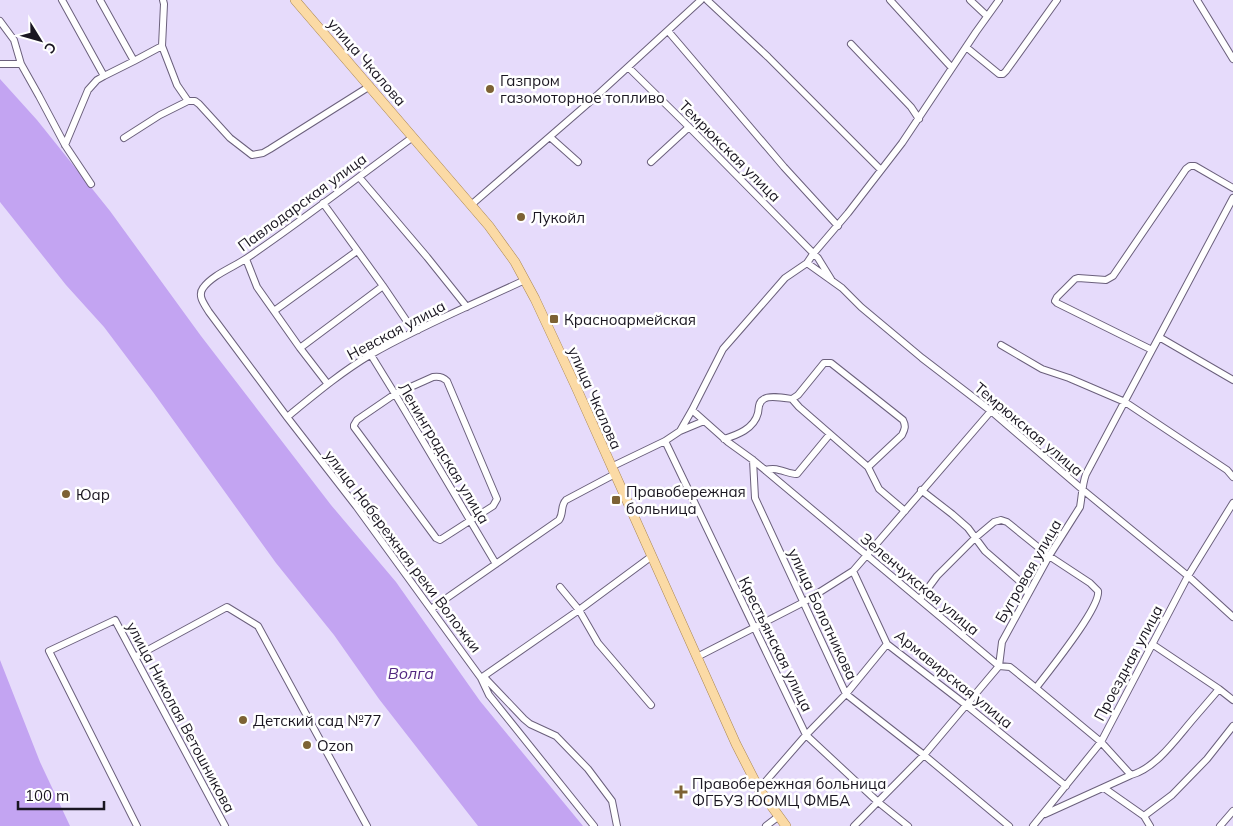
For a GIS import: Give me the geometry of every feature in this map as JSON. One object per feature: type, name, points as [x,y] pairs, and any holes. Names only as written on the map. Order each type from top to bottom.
[{"type":"main road","name":"улица Чкалова","points":[[295,0],[471,204],[500,240],[525,280],[572,378],[736,744],[759,789],[786,826]]},
{"type":"street","points":[[62,0],[104,76]]},
{"type":"street","points":[[100,0],[134,60]]},
{"type":"street","points":[[163,0],[162,46],[177,85],[188,101]]},
{"type":"street","points":[[471,204],[550,137],[702,0]]},
{"type":"street","points":[[707,0],[768,57],[881,170]]},
{"type":"street","points":[[890,0],[952,68]]},
{"type":"street","points":[[970,0],[987,16]]},
{"type":"street","points":[[680,431],[723,349],[785,278],[806,263],[838,226],[902,143],[999,0]]},
{"type":"street","points":[[966,47],[999,74],[1003,74],[1057,0]]},
{"type":"street","points":[[1197,0],[1233,59]]},
{"type":"street","points":[[0,21],[14,40],[21,64],[65,145],[91,184]]},
{"type":"street","points":[[668,31],[784,167],[838,226]]},
{"type":"street","points":[[851,44],[911,107],[919,118]]},
{"type":"street","points":[[65,145],[88,90],[97,80],[162,46]]},
{"type":"street","points":[[0,64],[21,64]]},
{"type":"street","name":"Темрюкская улица","points":[[628,67],[818,258],[833,282]]},
{"type":"street","points":[[124,138],[160,115],[188,101],[200,104],[230,138],[243,149],[252,155],[263,153],[370,86]]},
{"type":"street","points":[[651,162],[689,127]]},
{"type":"street","name":"Павлодарская улица","points":[[204,287],[246,259],[413,137]]},
{"type":"street","points":[[550,137],[578,162]]},
{"type":"street","points":[[1152,350],[1057,303],[1055,301],[1056,297],[1075,279],[1106,280],[1113,276],[1188,167],[1195,166],[1233,188]]},
{"type":"street","points":[[359,177],[467,307]]},
{"type":"street","points":[[1125,402],[1233,198]]},
{"type":"street","points":[[323,203],[406,320],[418,330]]},
{"type":"street","points":[[274,311],[357,251]]},
{"type":"street","points":[[246,259],[257,288],[327,383]]},
{"type":"street","name":"Темрюкская улица","points":[[806,263],[842,288],[861,307],[922,358],[991,411],[1188,576],[1233,617]]},
{"type":"street","name":"Невская улица","points":[[287,416],[327,383],[371,355],[418,330],[525,280]]},
{"type":"street","points":[[300,348],[383,286]]},
{"type":"street","name":"улица Набережная реки Воложки","points":[[204,287],[200,293],[201,299],[209,312],[483,677],[489,695],[594,826]]},
{"type":"street","points":[[1159,337],[1233,380]]},
{"type":"street","points":[[1001,345],[1042,369],[1069,378],[1125,402],[1227,470],[1233,477]]},
{"type":"street","name":"Ленинградская улица","points":[[371,355],[496,564]]},
{"type":"street","points":[[724,439],[740,434],[750,426],[755,420],[760,403],[764,399],[768,397],[792,399],[798,395],[824,363],[829,362],[834,364],[903,420],[905,424],[906,429],[902,435],[868,467]]},
{"type":"street","points":[[433,377],[441,377],[448,381],[496,499],[494,506],[470,521],[442,540],[437,539],[355,429],[354,425],[357,420],[395,394],[433,377]]},
{"type":"street","points":[[792,399],[799,408],[868,467],[879,489],[905,511]]},
{"type":"street","name":"Бугровая улица","points":[[999,666],[1002,642],[1049,556],[1080,507],[1083,482],[1086,474],[1125,402]]},
{"type":"street","name":"Зеленчукская улица","points":[[692,410],[724,439],[753,460],[999,666],[1010,667],[1036,688],[1100,742],[1130,775]]},
{"type":"street","points":[[697,657],[804,602],[853,571],[991,411]]},
{"type":"street","points":[[431,609],[559,520],[562,514],[562,505],[566,500],[680,431],[704,421]]},
{"type":"street","points":[[765,470],[772,469],[796,474],[830,434]]},
{"type":"street","name":"Крестьянская улица","points":[[665,441],[806,735],[878,802],[908,826]]},
{"type":"street","name":"улица Болотникова","points":[[753,460],[755,498],[846,694],[924,755],[1009,826]]},
{"type":"street","points":[[922,490],[968,528],[985,551],[1023,584],[1028,594]]},
{"type":"street","name":"Проездная улица","points":[[1033,826],[1100,742],[1188,576],[1233,503]]},
{"type":"street","points":[[920,599],[937,576],[975,538],[994,522],[1001,520],[1005,520],[1049,556],[1090,583],[1098,591],[1099,595],[1071,643],[1036,688]]},
{"type":"street","points":[[616,826],[612,800],[588,769],[556,736],[530,724],[524,719],[483,677],[652,556]]},
{"type":"street","name":"Армавирская улица","points":[[853,571],[887,644],[1066,786]]},
{"type":"street","points":[[560,587],[579,610],[598,643],[650,705]]},
{"type":"street","points":[[134,657],[227,607],[258,626],[367,826]]},
{"type":"street","name":"улица Николая Ветошникова","points":[[137,826],[49,652],[115,620],[225,826]]},
{"type":"street","points":[[759,789],[806,735],[846,694],[887,644]]},
{"type":"street","points":[[1152,644],[1219,688],[1233,700]]},
{"type":"street","points":[[854,826],[924,755],[999,666]]},
{"type":"street","points":[[1043,815],[1130,775],[1136,774],[1154,762],[1219,688]]},
{"type":"street","points":[[1144,816],[1172,795],[1207,759],[1233,726]]},
{"type":"street","points":[[1104,788],[1144,816],[1150,826]]},
{"type":"street","points":[[1220,826],[1233,811]]},
{"type":"street","points":[[766,826],[779,816]]},
{"type":"water","name":"Волга","points":[[0,79],[37,120],[110,211],[201,336],[331,505],[396,582],[480,701],[583,826],[478,826],[379,699],[334,635],[276,563],[104,327],[66,285],[0,202]]},
{"type":"water","points":[[0,660],[40,762],[70,826],[0,826]]},
{"type":"place","name":"Газпром газомоторное топливо","points":[[490,89]]},
{"type":"place","name":"Лукойл","points":[[521,217]]},
{"type":"place","name":"Красноармейская","points":[[554,319]]},
{"type":"place","name":"Юар","points":[[66,494]]},
{"type":"place","name":"Правобережная больница","points":[[616,500]]},
{"type":"place","name":"Детский сад №77","points":[[243,720]]},
{"type":"place","name":"Ozon","points":[[307,745]]},
{"type":"place","name":"Правобережная больница ФГБУЗ ЮОМЦ ФМБА","points":[[681,792]]}]
